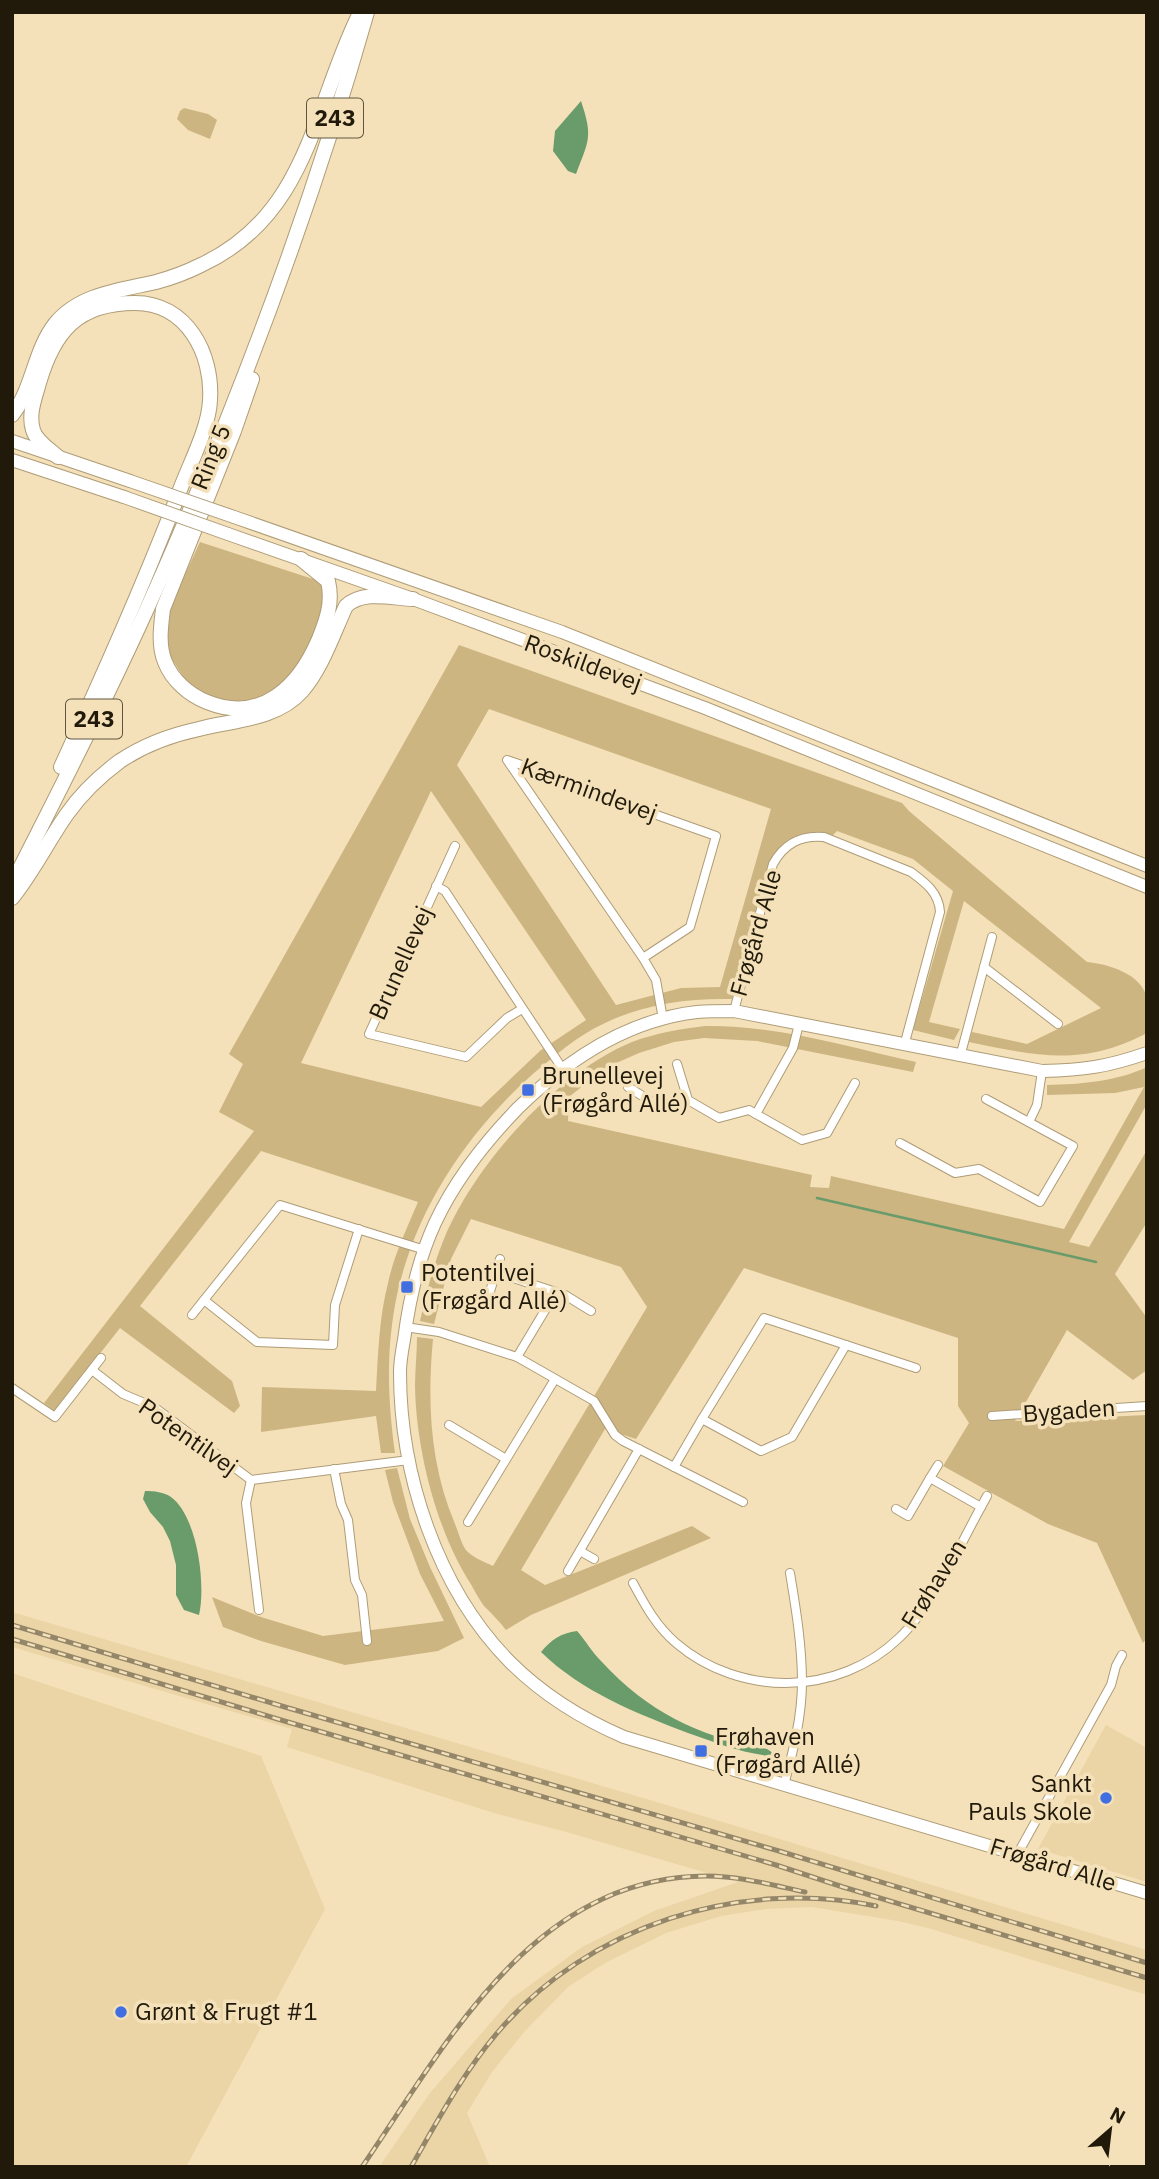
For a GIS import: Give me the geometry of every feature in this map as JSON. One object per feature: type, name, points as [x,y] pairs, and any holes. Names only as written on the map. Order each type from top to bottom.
[{"type":"highway","points":[[12,415],[19,406],[43,345],[55,324],[76,306],[107,293],[160,281],[202,265],[240,241],[265,218],[297,171],[360,12]]},
{"type":"highway","name":"Ring 5","points":[[12,884],[67,776],[173,551],[241,383],[301,222],[367,12]]},
{"type":"highway","points":[[301,222],[293,264],[234,431],[163,609],[160,638],[165,662],[179,684],[197,698],[221,707],[245,708],[276,697],[295,682],[317,644],[331,602],[328,581],[301,559]]},
{"type":"highway","points":[[12,884],[30,833],[110,661],[157,550],[201,437],[210,402],[210,374],[200,344],[181,320],[163,309],[142,303],[113,303],[82,315],[64,331],[52,349],[31,409],[36,436],[58,457]]},
{"type":"highway","points":[[12,898],[68,812],[94,784],[121,761],[151,743],[197,729],[259,717],[286,705],[303,690],[317,668],[346,606],[356,598],[374,596],[413,599]]},
{"type":"main road","name":"Roskildevej","points":[[12,441],[562,632],[1147,866]]},
{"type":"main road","name":"Roskildevej","points":[[12,460],[413,599],[705,708],[1147,887]]},
{"type":"main road","name":"Frøgård Alle","points":[[1147,1053],[1084,1070],[1042,1072],[734,1011],[697,1012],[663,1018],[618,1035],[562,1068],[503,1124],[481,1149],[448,1198],[434,1226],[411,1295],[400,1369],[401,1412],[409,1460],[422,1510],[441,1560],[465,1605],[494,1644],[531,1681],[568,1709],[624,1737],[1147,1893]]},
{"type":"street","name":"Kærmindevej","points":[[643,958],[690,927],[716,836],[507,760],[643,958],[656,980],[663,1018]]},
{"type":"street","name":"Frøgård Alle","points":[[734,1011],[779,854],[800,839],[824,837],[911,873],[935,893],[939,902],[940,912],[904,1045]]},
{"type":"street","name":"Brunellevej","points":[[455,846],[369,1034],[466,1057],[507,1018],[522,1009]]},
{"type":"street","name":"Brunellevej","points":[[436,886],[445,891],[562,1068]]},
{"type":"street","points":[[960,1057],[992,937]]},
{"type":"street","points":[[984,967],[1058,1024]]},
{"type":"street","points":[[756,1114],[793,1048],[799,1024]]},
{"type":"street","points":[[677,1064],[688,1100],[719,1118],[749,1111],[802,1140],[827,1133],[855,1083]]},
{"type":"street","points":[[1029,1122],[1037,1105],[1042,1072]]},
{"type":"street","points":[[628,1087],[666,1110],[688,1100]]},
{"type":"street","points":[[900,1143],[955,1173],[979,1169],[1040,1202],[1073,1146],[985,1099]]},
{"type":"street","points":[[192,1315],[280,1205],[425,1250]]},
{"type":"street","points":[[204,1300],[257,1342],[333,1345],[335,1306],[359,1229]]},
{"type":"street","points":[[486,1301],[500,1259]]},
{"type":"street","points":[[495,1272],[556,1293],[591,1311]]},
{"type":"street","points":[[517,1357],[556,1293]]},
{"type":"street","points":[[674,1467],[764,1318],[916,1368]]},
{"type":"street","points":[[405,1327],[439,1332],[517,1357],[594,1401],[615,1435],[743,1502]]},
{"type":"street","points":[[702,1419],[761,1451],[792,1437],[846,1345]]},
{"type":"street","points":[[12,1388],[55,1417],[101,1358]]},
{"type":"street","name":"Potentilvej","points":[[92,1370],[123,1394],[154,1407],[251,1480],[409,1460]]},
{"type":"street","points":[[468,1522],[555,1379]]},
{"type":"street","name":"Bygaden","points":[[992,1416],[1147,1406]]},
{"type":"street","points":[[449,1425],[506,1459]]},
{"type":"street","points":[[568,1571],[639,1449]]},
{"type":"street","points":[[896,1509],[908,1516],[938,1465]]},
{"type":"street","points":[[334,1469],[341,1504],[348,1520],[355,1580],[362,1595],[368,1641]]},
{"type":"street","points":[[930,1478],[981,1507]]},
{"type":"street","name":"Potentilvej","points":[[251,1480],[247,1503],[259,1610]]},
{"type":"street","name":"Frøhaven","points":[[633,1583],[655,1621],[677,1643],[709,1664],[739,1677],[769,1683],[802,1683],[841,1675],[867,1663],[902,1636],[924,1608],[988,1496]]},
{"type":"street","points":[[580,1551],[594,1559]]},
{"type":"street","points":[[784,1785],[793,1752],[802,1683],[801,1649],[790,1573]]},
{"type":"street","points":[[246,1597],[257,1596]]},
{"type":"street","points":[[354,1629],[366,1628]]},
{"type":"street","points":[[1017,1855],[1111,1685],[1122,1656]]},
{"type":"shaded area","points":[[581,101],[588,138],[576,174],[568,171],[553,151],[555,131]]},
{"type":"shaded area","points":[[184,108],[208,114],[217,120],[210,139],[188,130],[177,119]]},
{"type":"shaded area","points":[[200,542],[322,582],[327,601],[313,637],[287,682],[272,695],[253,702],[215,700],[186,681],[171,658],[166,626],[170,607]]},
{"type":"shaded area","points":[[459,645],[902,803],[1087,962],[1114,968],[1132,977],[1144,990],[1147,999],[1147,1033],[1102,1051],[1059,1056],[969,1042],[972,1032],[1027,1044],[1101,1008],[964,901],[929,1022],[960,1029],[954,1040],[913,1030],[953,891],[913,859],[837,831],[832,836],[816,832],[788,840],[768,866],[732,999],[682,1001],[650,1007],[618,1017],[584,1034],[534,1073],[509,1097],[464,1149],[445,1178],[414,1239],[395,1305],[389,1379],[395,1453],[381,1453],[376,1416],[261,1432],[262,1387],[376,1391],[379,1337],[385,1296],[397,1252],[418,1202],[261,1151],[140,1306],[232,1381],[240,1406],[234,1413],[120,1328],[55,1411],[44,1403],[254,1131],[219,1112],[243,1064],[229,1054]],"holes":[[[489,709],[771,809],[720,987],[681,988],[616,1005],[457,765]],[[431,791],[586,1020],[541,1050],[481,1107],[301,1063]]]},
{"type":"shaded area","points":[[705,1026],[785,1033],[916,1062],[913,1072],[757,1041],[704,1038],[674,1042],[605,1068],[569,1097],[568,1121],[812,1175],[810,1187],[829,1188],[831,1176],[1064,1229],[1144,1087],[1115,1093],[1047,1095],[1047,1085],[1110,1079],[1147,1067],[1147,1104],[1069,1242],[1089,1247],[1147,1150],[1147,1222],[1115,1274],[1147,1318],[1147,1370],[1133,1380],[1067,1330],[1015,1421],[1147,1415],[1147,1638],[1143,1643],[1097,1543],[1048,1524],[943,1466],[969,1423],[958,1406],[958,1338],[744,1268],[636,1439],[605,1429],[521,1570],[545,1585],[692,1526],[711,1538],[531,1615],[506,1630],[484,1606],[456,1557],[429,1485],[416,1410],[417,1337],[433,1339],[430,1387],[432,1433],[447,1502],[467,1551],[493,1566],[647,1307],[621,1267],[471,1219],[451,1259],[434,1324],[420,1321],[442,1244],[473,1185],[519,1126],[546,1099],[603,1056],[632,1042]]},
{"type":"shaded area","points":[[397,1468],[410,1519],[464,1638],[438,1651],[345,1665],[223,1627],[212,1597],[261,1617],[323,1636],[444,1621],[420,1574],[393,1502],[385,1470]]},
{"type":"shaded area","points":[[145,1491],[159,1492],[171,1497],[188,1520],[194,1535],[200,1570],[199,1615],[184,1610],[176,1595],[176,1565],[170,1541],[143,1499]]},
{"type":"shaded area","points":[[12,1612],[1147,1950],[1147,1995],[898,1921],[812,1907],[766,1909],[721,1916],[666,1933],[605,1963],[568,1987],[525,2031],[492,2072],[467,2113],[490,2167],[379,2167],[430,2093],[511,1999],[582,1947],[654,1911],[738,1882],[494,1813],[287,1747],[292,1729],[12,1647]]},
{"type":"shaded area","points":[[577,1631],[619,1679],[656,1708],[697,1729],[767,1749],[773,1753],[772,1756],[750,1753],[688,1733],[610,1700],[574,1679],[541,1652],[557,1638]]},
{"type":"shaded area","points":[[12,1673],[261,1756],[325,1909],[186,2167],[12,2167]]},
{"type":"shaded area","name":"Sankt Pauls Skole","points":[[1106,1725],[1147,1748],[1147,1882],[1038,1849]]},
{"type":"waterway","points":[[817,1198],[1096,1262]]},
{"type":"railway","points":[[12,1625],[779,1851],[1147,1963]]},
{"type":"railway","points":[[12,1639],[1147,1978]]},
{"type":"railway","points":[[362,2167],[427,2069],[501,1975],[544,1936],[591,1904],[645,1884],[706,1876],[744,1879],[805,1892]]},
{"type":"railway","points":[[411,2167],[462,2080],[485,2048],[535,1995],[576,1963],[622,1938],[670,1918],[721,1905],[772,1899],[824,1899],[876,1906]]},
{"type":"place","name":"Brunellevej (Frøgård Allé)","points":[[528,1090]]},
{"type":"place","name":"Potentilvej (Frøgård Allé)","points":[[407,1287]]},
{"type":"place","name":"Frøhaven (Frøgård Allé)","points":[[701,1751]]},
{"type":"place","name":"Sankt Pauls Skole","points":[[1106,1798]]},
{"type":"place","name":"Grønt & Frugt #1","points":[[121,2012]]}]
